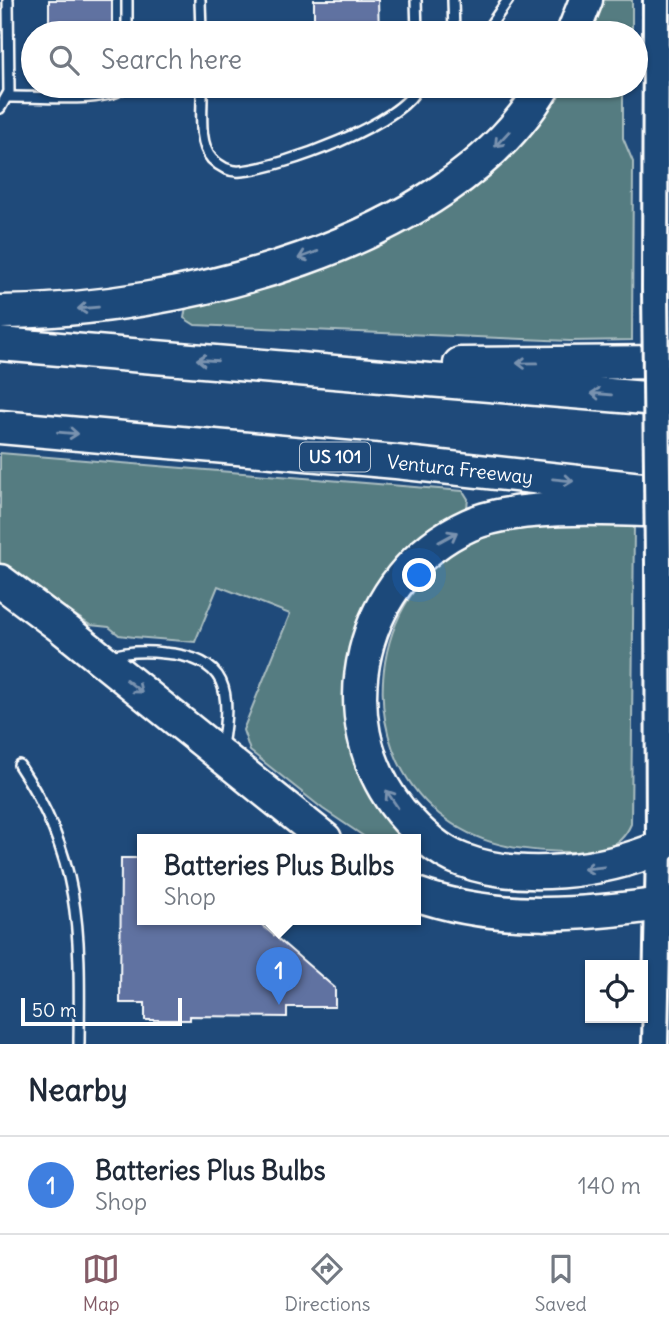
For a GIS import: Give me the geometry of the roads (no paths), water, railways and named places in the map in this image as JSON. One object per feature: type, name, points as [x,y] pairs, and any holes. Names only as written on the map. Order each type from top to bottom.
[{"type":"highway","points":[[578,21],[586,0]]},
{"type":"highway","points":[[0,312],[92,308],[155,299],[272,268],[340,243],[400,215],[474,167],[505,136],[535,98]]},
{"type":"highway","points":[[0,344],[669,400]]},
{"type":"highway","points":[[275,366],[669,362]]},
{"type":"highway","name":"Ventura Freeway","points":[[0,426],[396,462],[669,492]]},
{"type":"highway","points":[[659,848],[627,862],[576,870],[489,868],[460,860],[433,843],[412,825],[392,800],[373,769],[360,715],[360,683],[370,630],[383,603],[415,563],[437,543],[459,530],[471,524],[510,515],[562,511],[669,511]]},
{"type":"highway","points":[[0,582],[319,834]]},
{"type":"highway","points":[[421,896],[446,905],[485,911],[615,912],[663,904]]},
{"type":"main road","points":[[654,1044],[663,904],[659,848],[655,289],[660,7]]},
{"type":"lane","points":[[0,108],[8,97],[8,0]]},
{"type":"lane","points":[[127,0],[127,21]]},
{"type":"lane","points":[[200,0],[201,21]]},
{"type":"lane","points":[[416,0],[417,21]]},
{"type":"lane","points":[[453,0],[454,21]]},
{"type":"lane","points":[[493,21],[508,0]]},
{"type":"lane","points":[[8,97],[21,97]]},
{"type":"lane","points":[[202,98],[204,143],[207,153],[222,167],[242,171],[301,155],[357,134],[410,98]]},
{"type":"lane","points":[[102,660],[137,652],[192,656],[202,661],[222,684],[228,708],[220,755]]},
{"type":"lane","points":[[19,765],[42,800],[58,834],[74,888],[80,947],[79,1044]]},
{"type":"place","name":"Batteries Plus Bulbs","points":[[279,1005]]}]
